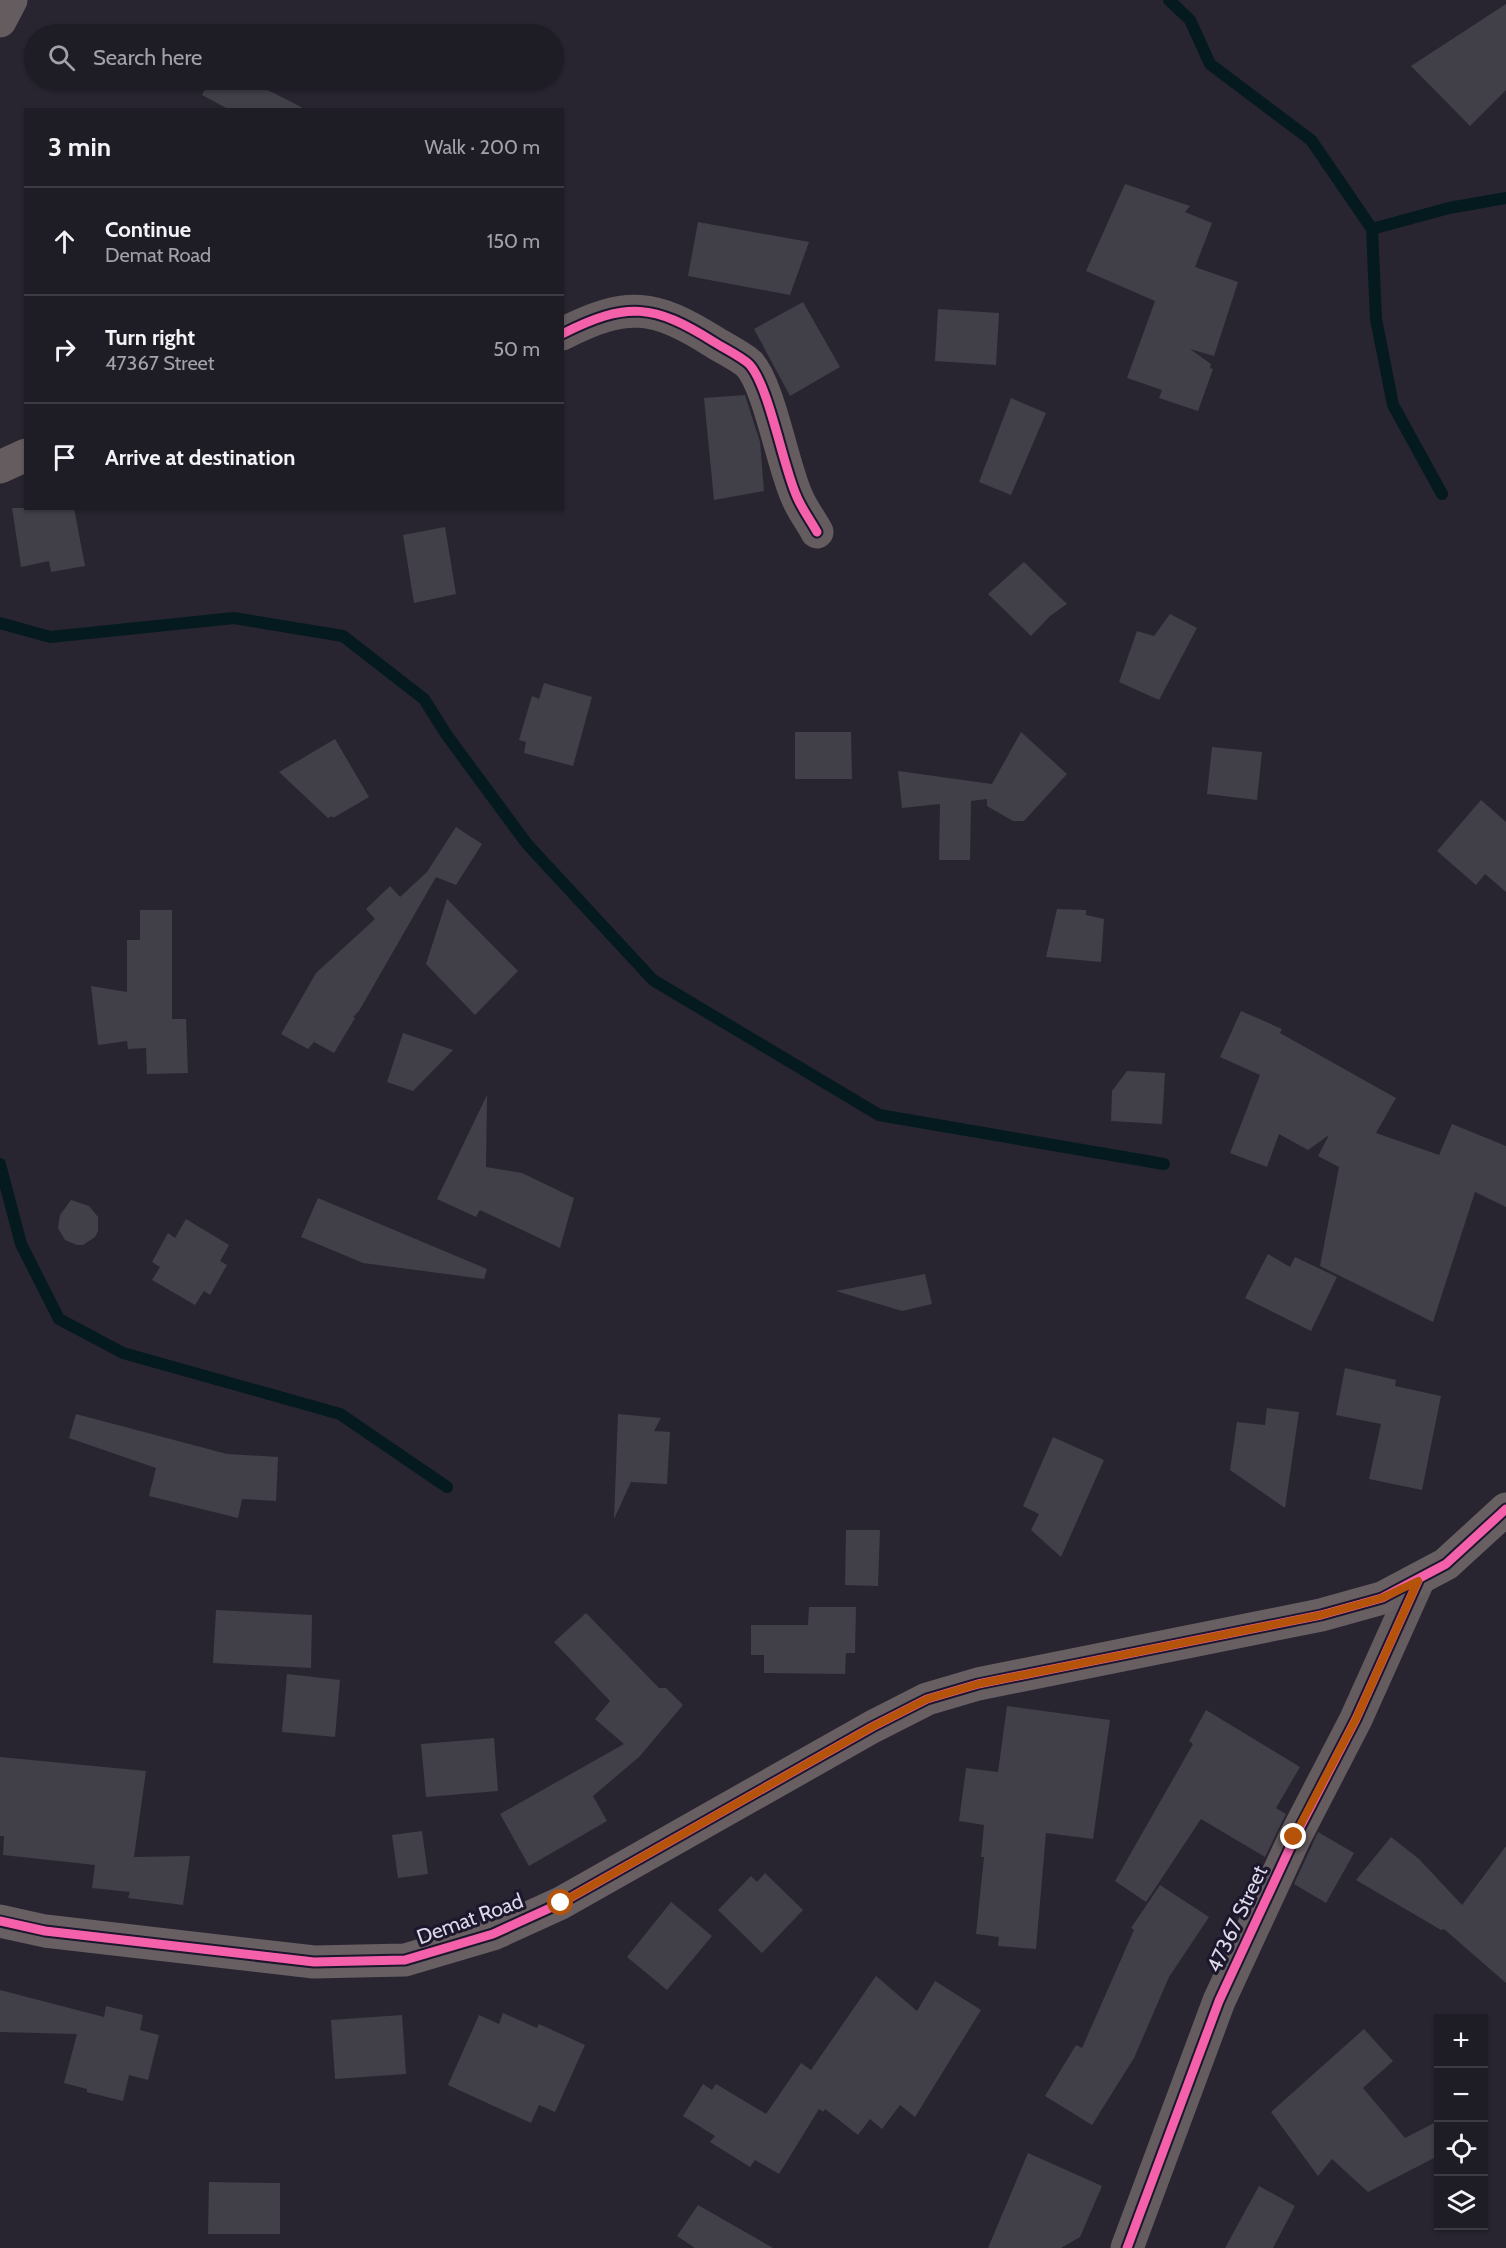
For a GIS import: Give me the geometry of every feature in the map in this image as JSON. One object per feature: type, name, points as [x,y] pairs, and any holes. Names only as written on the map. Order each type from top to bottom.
[{"type":"street","points":[[0,21],[11,0]]},
{"type":"street","points":[[564,333],[586,322],[628,310],[652,311],[694,330],[750,365],[762,390],[797,497],[817,532]]},
{"type":"street","points":[[0,467],[24,456]]},
{"type":"street","name":"Demat Road","points":[[0,1921],[45,1931],[314,1962],[405,1960],[493,1934],[561,1903],[872,1727],[927,1699],[978,1684],[1321,1615],[1382,1598],[1418,1581],[1446,1564],[1506,1509]]},
{"type":"street","name":"47367 Street","points":[[1127,2248],[1219,2001],[1294,1837],[1356,1719],[1418,1581]]},
{"type":"building","points":[[1506,4],[1506,90],[1470,126],[1411,66]]},
{"type":"building","points":[[205,90],[268,90],[303,108],[226,108],[202,95]]},
{"type":"building","points":[[1125,184],[1190,206],[1185,212],[1212,223],[1195,267],[1238,282],[1214,356],[1190,349],[1211,364],[1210,368],[1213,369],[1198,411],[1159,398],[1162,390],[1127,378],[1155,301],[1086,271]]},
{"type":"building","points":[[698,222],[809,242],[790,295],[688,276]]},
{"type":"building","points":[[803,302],[840,367],[790,396],[754,329]]},
{"type":"building","points":[[938,309],[999,313],[996,365],[935,361]]},
{"type":"building","points":[[745,395],[760,442],[764,491],[714,500],[704,398]]},
{"type":"building","points":[[1011,398],[1046,413],[1011,495],[979,482]]},
{"type":"building","points":[[12,508],[74,510],[85,566],[51,572],[49,561],[21,567]]},
{"type":"building","points":[[445,527],[456,594],[414,603],[403,535]]},
{"type":"building","points":[[1024,562],[1067,604],[1050,616],[1031,636],[988,594]]},
{"type":"building","points":[[1170,614],[1197,628],[1159,700],[1119,682],[1137,631],[1154,636]]},
{"type":"building","points":[[544,683],[592,697],[573,766],[524,753],[526,742],[519,740],[532,696],[539,699]]},
{"type":"building","points":[[795,732],[851,732],[852,779],[795,779]]},
{"type":"building","points":[[1021,732],[1067,774],[1024,821],[1013,821],[987,806],[987,799],[971,801],[970,860],[939,860],[940,804],[902,808],[898,771],[992,784]]},
{"type":"building","points":[[335,739],[369,797],[333,818],[332,816],[328,818],[279,772]]},
{"type":"building","points":[[1212,747],[1262,752],[1257,800],[1207,794]]},
{"type":"building","points":[[1481,800],[1506,822],[1506,892],[1485,874],[1476,885],[1437,851]]},
{"type":"building","points":[[456,827],[482,844],[456,885],[436,877],[334,1053],[314,1042],[308,1049],[281,1034],[316,973],[375,919],[366,909],[390,886],[400,897],[427,872]]},
{"type":"building","points":[[447,899],[518,971],[475,1015],[426,964]]},
{"type":"building","points":[[1057,909],[1086,910],[1086,915],[1104,919],[1101,962],[1046,957]]},
{"type":"building","points":[[140,910],[172,910],[172,1019],[186,1019],[188,1073],[147,1074],[146,1048],[128,1049],[127,1041],[98,1045],[91,986],[127,992],[127,940],[140,940]]},
{"type":"building","points":[[1241,1011],[1282,1029],[1280,1033],[1396,1098],[1376,1133],[1439,1155],[1452,1124],[1506,1146],[1506,1207],[1475,1192],[1433,1322],[1320,1266],[1339,1167],[1318,1156],[1329,1135],[1308,1150],[1279,1134],[1267,1167],[1230,1153],[1260,1075],[1220,1057]]},
{"type":"building","points":[[403,1033],[453,1050],[413,1091],[387,1082]]},
{"type":"building","points":[[1127,1071],[1165,1073],[1162,1124],[1111,1121],[1112,1091]]},
{"type":"building","points":[[487,1095],[486,1167],[522,1173],[574,1198],[560,1248],[480,1210],[476,1217],[437,1199]]},
{"type":"building","points":[[318,1198],[487,1269],[484,1279],[363,1263],[301,1237]]},
{"type":"building","points":[[71,1200],[89,1206],[98,1217],[98,1231],[95,1237],[83,1245],[65,1240],[58,1228],[60,1215]]},
{"type":"building","points":[[186,1219],[229,1245],[220,1261],[227,1265],[210,1295],[204,1291],[195,1305],[152,1280],[160,1267],[152,1262],[168,1233],[175,1238]]},
{"type":"building","points":[[1268,1254],[1290,1267],[1295,1257],[1337,1277],[1311,1331],[1245,1298]]},
{"type":"building","points":[[925,1274],[932,1304],[902,1311],[836,1291]]},
{"type":"building","points":[[1345,1368],[1396,1380],[1395,1386],[1441,1396],[1422,1490],[1369,1479],[1381,1424],[1336,1415]]},
{"type":"building","points":[[1267,1408],[1299,1412],[1285,1508],[1230,1470],[1237,1422],[1265,1425]]},
{"type":"building","points":[[76,1414],[227,1454],[278,1457],[276,1501],[242,1499],[238,1518],[149,1496],[156,1468],[69,1438]]},
{"type":"building","points":[[618,1414],[661,1418],[654,1431],[670,1432],[667,1484],[631,1482],[614,1519]]},
{"type":"building","points":[[1053,1437],[1104,1460],[1061,1557],[1031,1530],[1039,1514],[1023,1506]]},
{"type":"building","points":[[846,1530],[880,1530],[878,1586],[845,1585]]},
{"type":"building","points":[[809,1607],[856,1607],[855,1653],[846,1653],[845,1674],[764,1673],[764,1655],[751,1655],[751,1625],[808,1625]]},
{"type":"building","points":[[216,1610],[312,1615],[311,1668],[213,1663]]},
{"type":"building","points":[[586,1613],[659,1688],[666,1688],[683,1705],[639,1757],[593,1796],[607,1821],[529,1866],[500,1814],[624,1744],[595,1719],[610,1701],[554,1642]]},
{"type":"building","points":[[287,1674],[340,1680],[335,1737],[282,1732]]},
{"type":"building","points":[[1007,1706],[1110,1720],[1093,1839],[1046,1833],[1036,1949],[998,1946],[999,1937],[976,1934],[984,1857],[981,1857],[984,1825],[959,1821],[966,1768],[998,1772]]},
{"type":"building","points":[[1206,1710],[1300,1767],[1276,1808],[1286,1814],[1265,1857],[1201,1819],[1146,1902],[1115,1881],[1193,1744],[1189,1741]]},
{"type":"building","points":[[494,1738],[498,1791],[426,1797],[421,1744]]},
{"type":"building","points":[[0,1757],[146,1771],[134,1857],[190,1856],[183,1905],[128,1898],[130,1892],[92,1888],[95,1865],[3,1855],[4,1836],[0,1836]]},
{"type":"building","points":[[422,1831],[428,1874],[398,1878],[392,1835]]},
{"type":"building","points":[[1318,1832],[1354,1853],[1326,1903],[1294,1884]]},
{"type":"building","points":[[1391,1837],[1419,1859],[1462,1905],[1506,1846],[1506,1983],[1444,1929],[1441,1930],[1356,1880]]},
{"type":"building","points":[[765,1873],[803,1910],[762,1953],[718,1910],[751,1876],[757,1882]]},
{"type":"building","points":[[1160,1885],[1209,1917],[1169,1977],[1134,2058],[1092,2125],[1045,2096],[1076,2045],[1082,2048],[1134,1930],[1131,1928]]},
{"type":"building","points":[[671,1902],[712,1936],[667,1990],[627,1957]]},
{"type":"building","points":[[876,1976],[917,2011],[935,1981],[981,2010],[915,2117],[900,2105],[882,2129],[870,2119],[858,2135],[825,2109],[823,2112],[819,2109],[779,2174],[755,2160],[750,2167],[710,2142],[715,2136],[683,2116],[703,2084],[712,2090],[716,2084],[766,2114],[801,2063],[811,2070]]},
{"type":"building","points":[[0,1990],[104,2017],[106,2006],[143,2015],[140,2030],[159,2035],[148,2080],[129,2075],[123,2101],[87,2092],[87,2089],[64,2083],[77,2034],[0,2032]]},
{"type":"building","points":[[503,2013],[537,2028],[539,2024],[585,2045],[555,2112],[539,2105],[531,2123],[448,2085],[479,2015],[499,2024]]},
{"type":"building","points":[[402,2015],[406,2074],[335,2079],[331,2020]]},
{"type":"building","points":[[1364,2029],[1393,2061],[1363,2088],[1405,2138],[1434,2123],[1434,2158],[1368,2192],[1332,2159],[1318,2176],[1271,2112]]},
{"type":"building","points":[[1028,2153],[1102,2186],[1080,2237],[1061,2248],[988,2248]]},
{"type":"building","points":[[209,2182],[280,2183],[280,2234],[208,2234]]},
{"type":"building","points":[[1259,2186],[1295,2206],[1273,2248],[1225,2248]]},
{"type":"building","points":[[698,2205],[773,2248],[695,2248],[677,2236]]},
{"type":"waterway","points":[[1169,0],[1190,20],[1210,64],[1311,140],[1372,229],[1376,319],[1393,405],[1442,494]]},
{"type":"waterway","points":[[1372,229],[1449,208],[1506,198]]},
{"type":"waterway","points":[[0,623],[50,637],[234,618],[343,636],[424,699],[446,734],[527,844],[653,980],[879,1115],[1164,1164]]},
{"type":"waterway","points":[[0,1164],[21,1244],[59,1319],[123,1353],[340,1414],[447,1487]]},
{"type":"cycle path","points":[[564,333],[605,316],[640,311],[657,314],[693,329],[749,364],[763,389],[792,484],[817,532]]},
{"type":"cycle path","points":[[0,1921],[45,1931],[314,1962],[405,1960],[493,1934],[561,1903],[872,1727],[927,1699],[978,1684],[1321,1615],[1382,1598],[1446,1564],[1506,1509]]},
{"type":"cycle path","points":[[1127,2248],[1219,2001],[1295,1837],[1356,1719],[1418,1581]]},
{"type":"route","points":[[561,1903],[872,1727],[927,1699],[978,1684],[1321,1615],[1382,1598],[1418,1581],[1356,1719],[1294,1837]]}]
